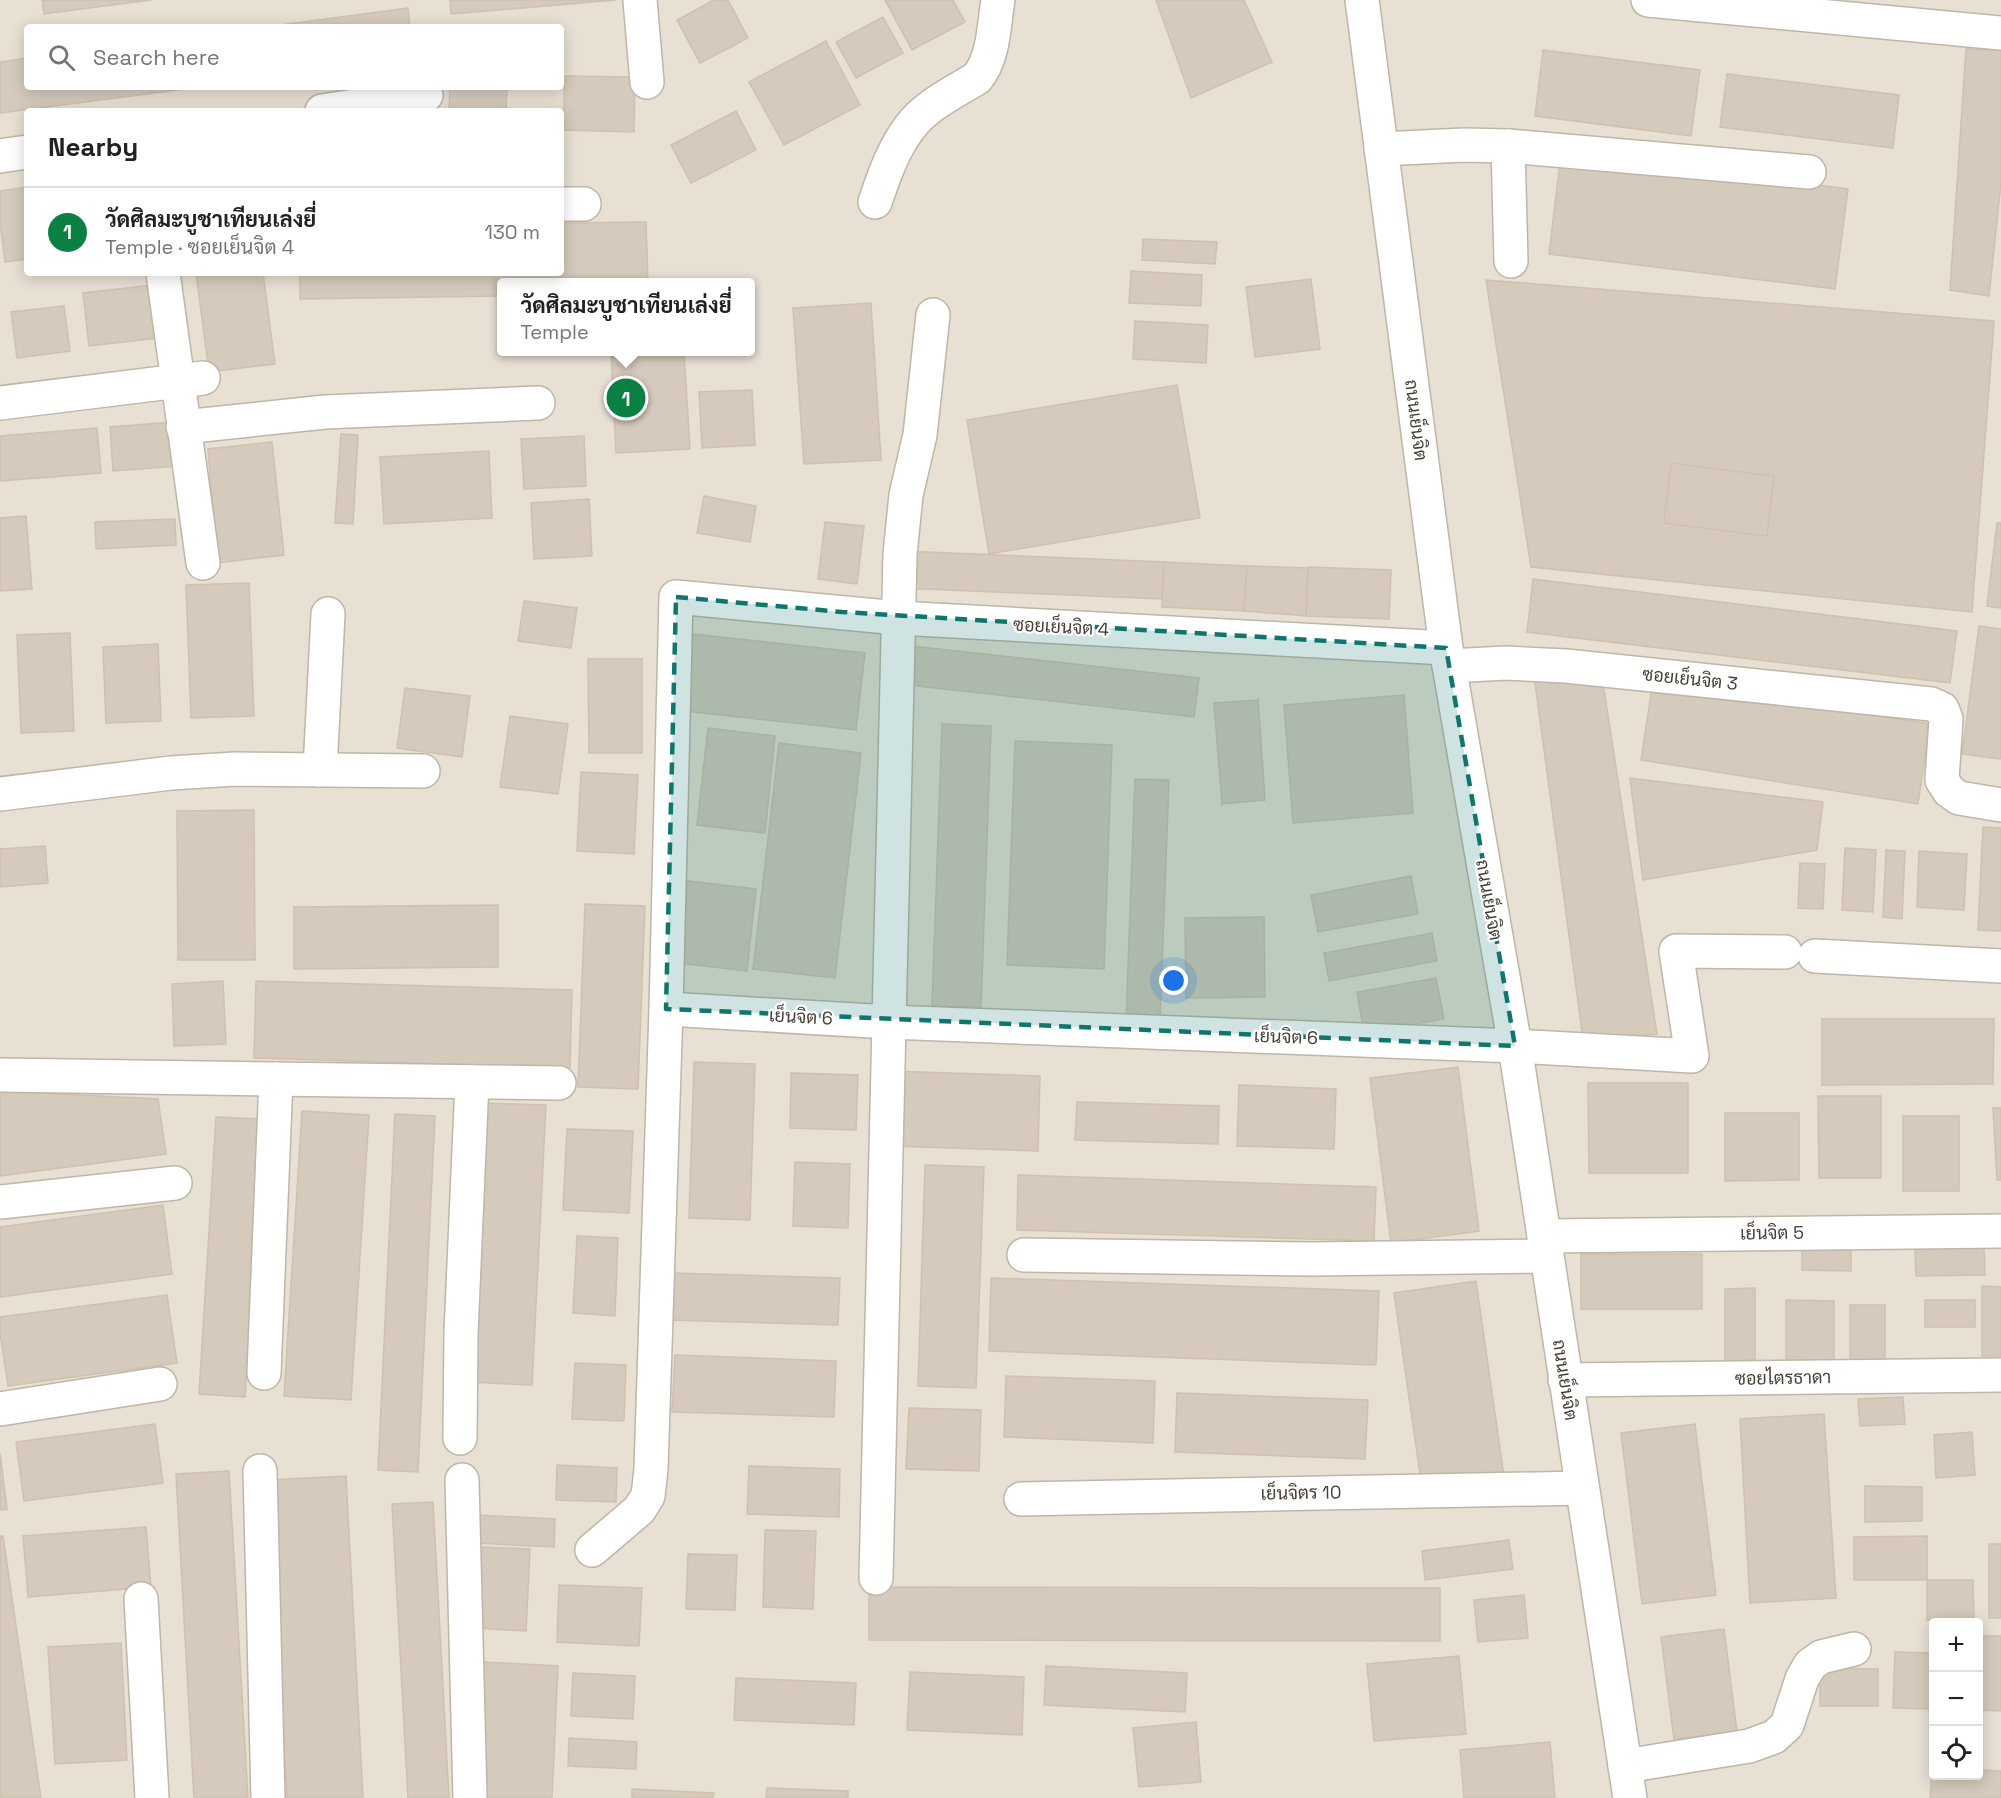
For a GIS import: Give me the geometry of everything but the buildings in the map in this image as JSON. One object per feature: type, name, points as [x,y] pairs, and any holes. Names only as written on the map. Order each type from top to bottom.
[{"type":"street","points":[[640,0],[647,82]]},
{"type":"street","points":[[875,202],[890,160],[909,127],[925,112],[977,78],[983,71],[993,36],[998,0]]},
{"type":"street","name":"ถนนเย็นจิต","points":[[1362,0],[1447,657],[1515,1046],[1630,1798]]},
{"type":"street","points":[[1648,0],[2001,33]]},
{"type":"street","points":[[342,108],[426,95]]},
{"type":"street","points":[[1381,149],[1464,145],[1508,146],[1809,172]]},
{"type":"street","points":[[1508,146],[1511,261]]},
{"type":"street","points":[[0,156],[24,152]]},
{"type":"street","points":[[164,276],[190,380],[183,427],[203,563]]},
{"type":"street","points":[[876,1578],[900,554],[906,495],[920,435],[933,315]]},
{"type":"street","points":[[0,403],[190,380]]},
{"type":"street","points":[[183,427],[325,412],[538,403]]},
{"type":"street","name":"ซอยเย็นจิต 4","points":[[666,1009],[676,597],[898,618],[1447,657]]},
{"type":"street","points":[[320,770],[328,614]]},
{"type":"street","name":"ซอยเย็นจิต 3","points":[[1447,657],[1566,666],[1931,704],[1942,709],[1946,719],[1942,780],[1949,791],[1959,798],[2001,805]]},
{"type":"street","points":[[0,794],[171,773],[235,769],[423,771]]},
{"type":"street","name":"เย็นจิต 6","points":[[666,1009],[889,1022],[1515,1046],[1692,1056],[1676,951],[1800,954],[2001,966]]},
{"type":"street","points":[[592,1550],[639,1510],[648,1496],[651,1469],[666,1009]]},
{"type":"street","points":[[0,1075],[560,1083]]},
{"type":"street","points":[[264,1373],[276,1079]]},
{"type":"street","points":[[460,1438],[461,1333],[472,1082]]},
{"type":"street","points":[[0,1202],[175,1183]]},
{"type":"street","name":"เย็นจิต 5","points":[[1024,1255],[1312,1259],[1545,1246],[2001,1231]]},
{"type":"street","name":"ซอยไตรธาดา","points":[[1565,1380],[2001,1375]]},
{"type":"street","points":[[0,1409],[160,1384]]},
{"type":"street","points":[[260,1471],[268,1798]]},
{"type":"street","points":[[462,1480],[470,1798]]},
{"type":"street","name":"เย็นจิตร 10","points":[[1021,1499],[1582,1488]]},
{"type":"street","points":[[141,1599],[152,1798]]},
{"type":"street","points":[[1625,1766],[1749,1746],[1774,1737],[1787,1725],[1802,1679],[1810,1665],[1821,1657],[1854,1648]]},
{"type":"highlighted area","points":[[676,597],[842,612],[1446,648],[1515,1046],[666,1009]]},
{"type":"shaded area","points":[[0,0],[2001,0],[2001,1798],[0,1798]]},
{"type":"place","name":"วัดศิลมะบูชาเทียนเล่งยี่","points":[[626,398]]}]
